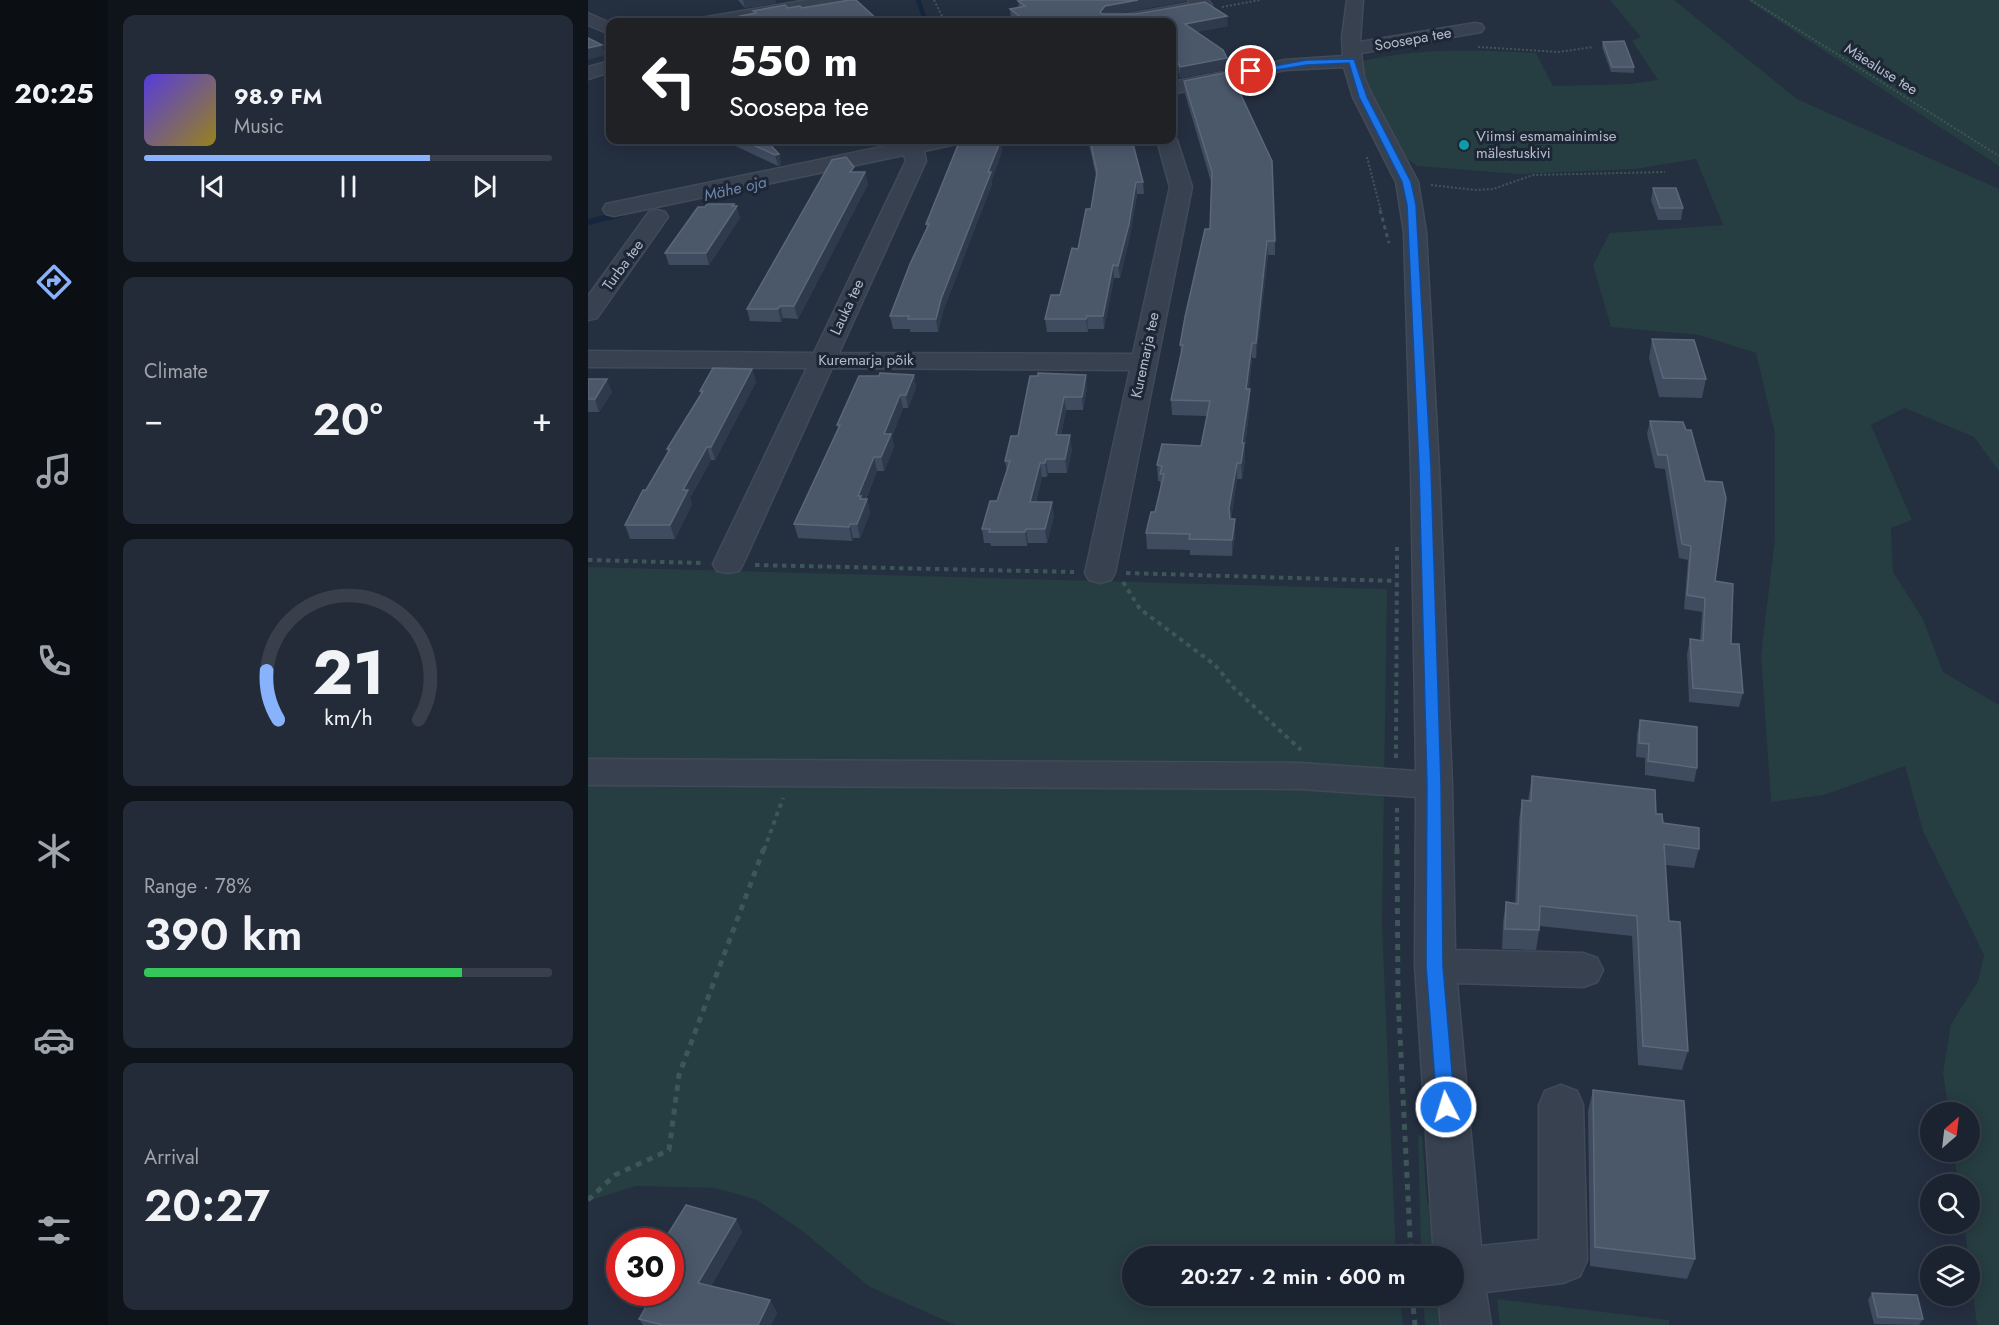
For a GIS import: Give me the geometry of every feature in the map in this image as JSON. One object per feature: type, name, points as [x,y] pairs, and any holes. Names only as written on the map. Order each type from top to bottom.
[{"type":"street","points":[[730,18],[836,0]]},
{"type":"street","points":[[1134,18],[1204,5],[1196,0]]},
{"type":"street","points":[[1355,0],[1351,55],[1363,97],[1407,182],[1415,232],[1425,469],[1434,785],[1435,966],[1457,1246]]},
{"type":"street","points":[[588,18],[606,27]]},
{"type":"street","name":"Soosepa tee","points":[[1176,87],[1284,65],[1351,55],[1474,28]]},
{"type":"street","points":[[588,73],[606,67]]},
{"type":"street","points":[[877,144],[902,150]]},
{"type":"street","points":[[614,209],[930,144]]},
{"type":"street","name":"Kuremarja tee","points":[[1109,573],[1143,362],[1180,187],[1168,144]]},
{"type":"street","name":"Lauka tee","points":[[728,564],[916,161],[902,150]]},
{"type":"street","name":"Turba tee","points":[[588,313],[657,217]]},
{"type":"street","points":[[588,273],[622,266]]},
{"type":"street","name":"Kuremarja põik","points":[[588,359],[1143,362]]},
{"type":"street","points":[[588,772],[1300,776],[1434,785]]},
{"type":"street","points":[[1435,966],[1583,970]]},
{"type":"street","points":[[1464,1271],[1563,1260],[1561,1105]]},
{"type":"street","points":[[1463,1306],[1466,1325]]},
{"type":"path","points":[[934,0],[943,18]]},
{"type":"path","name":"Mäealuse tee","points":[[1751,0],[1999,156]]},
{"type":"path","points":[[1468,47],[1559,52],[1593,48]]},
{"type":"path","points":[[1363,148],[1388,233],[1390,254]]},
{"type":"path","points":[[1407,182],[1475,190],[1493,189],[1533,175],[1665,172]]},
{"type":"path","points":[[1397,536],[1398,996],[1410,1246]]},
{"type":"path","points":[[588,560],[1396,581]]},
{"type":"path","points":[[1109,573],[1140,609],[1215,665],[1254,708],[1334,778]]},
{"type":"path","points":[[588,1200],[615,1175],[669,1150],[679,1075],[793,772]]},
{"type":"path","points":[[1413,1306],[1415,1325]]},
{"type":"green space","points":[[1610,0],[1674,0],[1797,99],[1999,189],[1999,471],[1974,437],[1905,408],[1871,425],[1912,520],[1891,528],[1893,572],[1923,619],[1943,672],[1999,705],[1999,1325],[1977,1325],[1975,1306],[1980,1306],[1980,1246],[1967,1246],[1965,1234],[1980,1234],[1980,1174],[1957,1174],[1955,1162],[1980,1162],[1980,1102],[1947,1102],[1943,1073],[1951,1024],[1978,981],[1984,955],[1923,831],[1905,766],[1824,795],[1771,802],[1761,655],[1775,538],[1775,434],[1756,353],[1699,335],[1611,327],[1593,265],[1610,233],[1723,225],[1696,159],[1635,169],[1518,174],[1417,166],[1405,157],[1359,62],[1425,52],[1536,53],[1553,86],[1628,84],[1658,80],[1632,41],[1641,37]]},
{"type":"green space","points":[[1747,0],[1999,0],[1999,166]]},
{"type":"green space","points":[[588,567],[1387,589],[1382,923],[1396,1246],[1122,1246],[1122,1306],[1401,1306],[1403,1325],[955,1325],[870,1287],[801,1230],[757,1200],[715,1188],[636,1186],[588,1201]]},
{"type":"green space","points":[[1418,1135],[1422,1136],[1427,1201],[1432,1211],[1435,1246],[1421,1246]]},
{"type":"green space","points":[[1497,1299],[1669,1320],[1669,1325],[1500,1325]]},
{"type":"green space","points":[[1424,1306],[1440,1306],[1441,1325],[1425,1325]]},
{"type":"building","points":[[856,0],[876,18],[742,18],[740,16],[785,5],[788,8],[800,6],[802,8]]},
{"type":"building","points":[[1138,0],[1105,6],[1100,12],[1102,14],[1136,14],[1205,2],[1227,16],[1185,24],[1223,50],[1227,58],[1180,67],[1176,64],[1176,18],[1022,18],[1010,9],[1025,6],[1018,1]]},
{"type":"building","points":[[588,38],[602,45],[588,48]]},
{"type":"building","points":[[1624,41],[1634,67],[1612,67],[1603,42]]},
{"type":"building","points":[[1233,71],[1241,95],[1272,161],[1275,241],[1267,241],[1256,343],[1252,343],[1246,389],[1250,389],[1242,443],[1244,443],[1241,463],[1237,463],[1229,508],[1230,519],[1235,519],[1232,540],[1189,539],[1190,534],[1146,533],[1151,512],[1155,512],[1164,474],[1160,474],[1162,466],[1157,465],[1162,444],[1201,446],[1210,401],[1171,400],[1183,345],[1180,345],[1185,317],[1205,229],[1210,229],[1212,172],[1184,81]]},
{"type":"building","points":[[752,144],[770,144],[779,154],[775,155]]},
{"type":"building","points":[[958,144],[999,144],[988,172],[991,172],[941,299],[936,319],[908,319],[909,316],[890,316],[910,264],[929,224],[926,224]]},
{"type":"building","points":[[1091,144],[1133,144],[1143,182],[1136,182],[1129,224],[1118,266],[1113,265],[1103,316],[1087,316],[1086,319],[1045,319],[1051,295],[1060,295],[1072,248],[1078,249],[1086,209],[1091,209],[1097,172]]},
{"type":"building","points":[[846,157],[854,167],[850,172],[865,172],[794,306],[780,306],[778,309],[747,309],[832,160]]},
{"type":"building","points":[[1653,188],[1676,188],[1683,208],[1660,208]]},
{"type":"building","points":[[707,204],[737,206],[706,253],[665,253],[698,207],[705,207]]},
{"type":"building","points":[[1652,339],[1694,340],[1706,379],[1663,378]]},
{"type":"building","points":[[713,368],[752,369],[711,447],[707,447],[683,490],[688,490],[670,525],[625,525],[643,490],[646,490],[670,449],[667,449],[703,391],[700,391]]},
{"type":"building","points":[[880,373],[914,375],[906,395],[900,395],[884,434],[891,434],[881,457],[874,457],[858,496],[861,496],[860,499],[867,499],[857,524],[850,524],[849,527],[794,524],[840,425],[837,425],[859,376],[879,376]]},
{"type":"building","points":[[1038,373],[1086,375],[1082,397],[1064,397],[1056,435],[1070,435],[1065,459],[1046,459],[1045,463],[1040,463],[1030,502],[1052,502],[1045,529],[1026,529],[1025,532],[989,532],[990,529],[982,529],[990,501],[997,501],[1010,461],[1005,461],[1011,436],[1018,436],[1030,376],[1038,376]]},
{"type":"building","points":[[588,379],[607,379],[595,399],[588,399]]},
{"type":"building","points":[[1650,421],[1683,422],[1686,430],[1691,430],[1705,481],[1722,482],[1726,498],[1715,581],[1733,584],[1731,644],[1739,644],[1743,693],[1693,688],[1690,639],[1703,641],[1705,598],[1687,595],[1691,546],[1682,544],[1667,455],[1658,455]]},
{"type":"building","points":[[1640,720],[1697,727],[1697,768],[1648,761],[1649,744],[1639,743]]},
{"type":"building","points":[[1532,776],[1655,790],[1656,814],[1662,814],[1663,823],[1699,828],[1699,849],[1664,844],[1669,921],[1680,922],[1688,1051],[1643,1046],[1637,916],[1540,906],[1539,930],[1505,929],[1506,902],[1518,904],[1522,800],[1531,801]]},
{"type":"building","points":[[1593,1090],[1684,1101],[1695,1259],[1595,1247]]},
{"type":"building","points":[[686,1205],[736,1219],[698,1283],[770,1300],[758,1325],[663,1325],[639,1319],[646,1306],[684,1306],[684,1228],[672,1228]]},
{"type":"building","points":[[1872,1293],[1917,1295],[1923,1319],[1878,1317]]},
{"type":"waterway","name":"Mähe oja","points":[[918,0],[925,18]]},
{"type":"waterway","name":"Mähe oja","points":[[588,222],[621,214]]},
{"type":"place","name":"Viimsi esmamainimise mälestuskivi","points":[[1464,145]]},
{"type":"route","points":[[1251,71],[1284,65],[1352,61],[1363,97],[1407,182],[1412,205],[1425,469],[1434,785],[1435,966],[1446,1107]]}]
